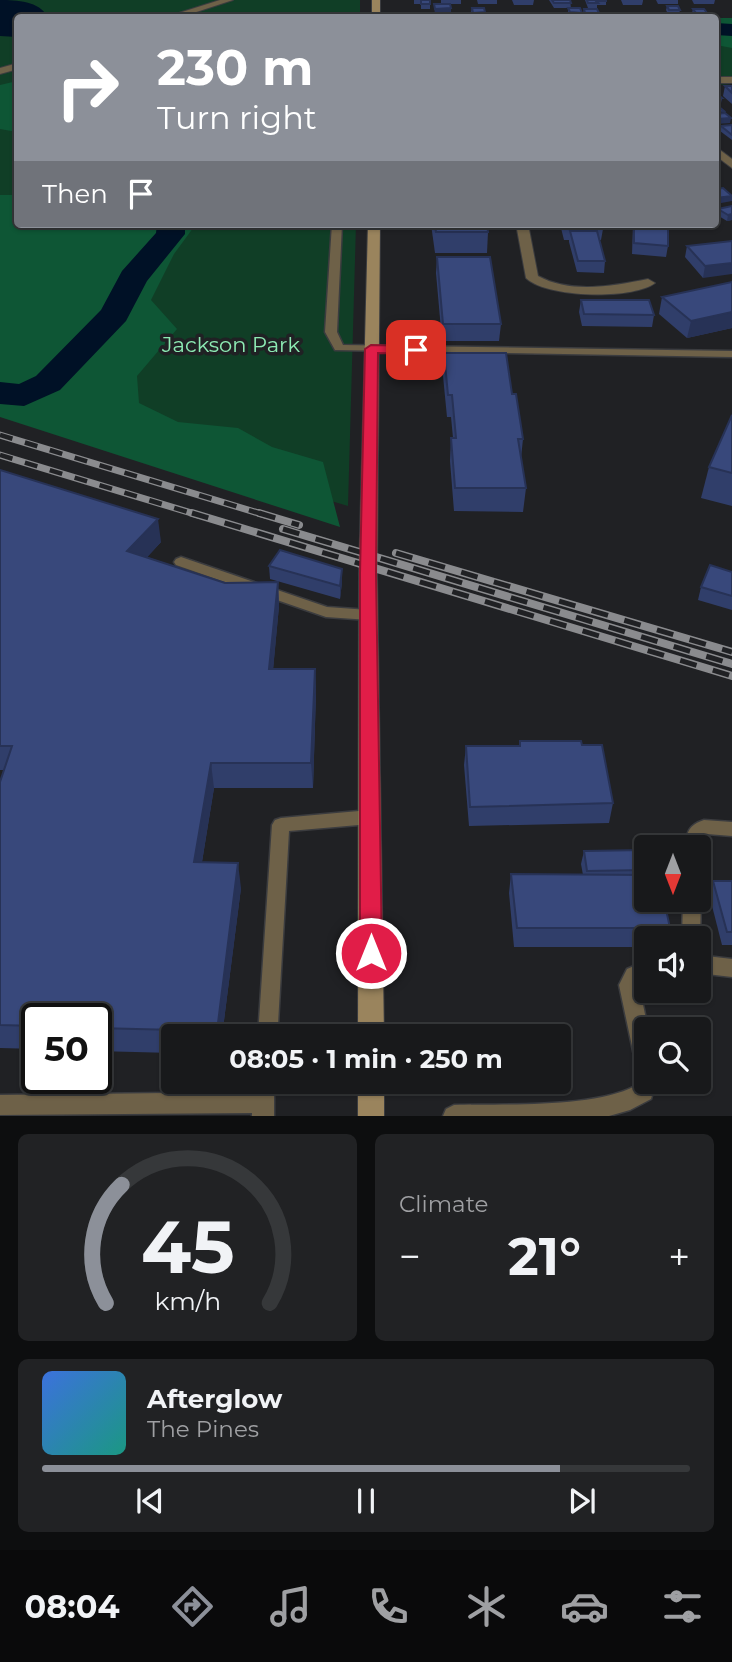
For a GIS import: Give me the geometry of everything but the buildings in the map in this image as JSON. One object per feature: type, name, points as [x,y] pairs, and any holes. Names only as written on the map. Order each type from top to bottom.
[{"type":"main road","points":[[371,1024],[369,615],[373,228]]},
{"type":"main road","points":[[371,1094],[371,1116]]},
{"type":"street","points":[[181,14],[229,0]]},
{"type":"street","points":[[523,228],[532,278],[541,285],[558,289],[622,289],[648,283]]},
{"type":"lane","points":[[337,228],[331,332],[339,348],[732,354]]},
{"type":"lane","points":[[181,562],[326,612],[369,615]]},
{"type":"lane","points":[[267,1024],[281,825],[370,817]]},
{"type":"lane","points":[[695,835],[704,827],[732,829]]},
{"type":"lane","points":[[711,966],[732,968]]},
{"type":"lane","points":[[634,975],[629,985],[636,1017]]},
{"type":"lane","points":[[454,1116],[585,1111],[635,1101],[642,1094]]},
{"type":"lane","points":[[0,1105],[263,1100]]},
{"type":"green space","name":"Jackson Park","points":[[0,0],[360,0],[360,14],[14,14],[14,228],[356,228],[348,506],[0,402]]},
{"type":"green space","points":[[719,18],[732,18],[732,84],[719,85]]},
{"type":"green space","points":[[719,18],[732,18],[732,48],[719,46]]},
{"type":"green space","points":[[14,82],[14,131],[0,129],[0,85]]},
{"type":"green space","points":[[0,195],[14,195],[14,228],[193,228],[174,254],[151,300],[177,329],[137,376],[139,403],[178,422],[238,428],[272,447],[323,462],[340,527],[0,417]]},
{"type":"water","points":[[0,0],[20,1],[39,8],[46,14],[14,14],[14,37],[0,36]]},
{"type":"waterway","points":[[719,29],[732,30]]},
{"type":"waterway","points":[[0,393],[24,395],[48,383],[115,314],[133,278],[170,234],[171,228]]},
{"type":"railway","points":[[0,435],[265,515]]},
{"type":"railway","points":[[0,455],[198,515]]},
{"type":"railway","points":[[192,513],[732,676]]},
{"type":"railway","points":[[259,513],[299,525]]},
{"type":"railway","points":[[283,529],[732,664]]},
{"type":"railway","points":[[396,553],[732,652]]},
{"type":"route","points":[[371,953],[368,573],[371,349],[416,350]]}]
